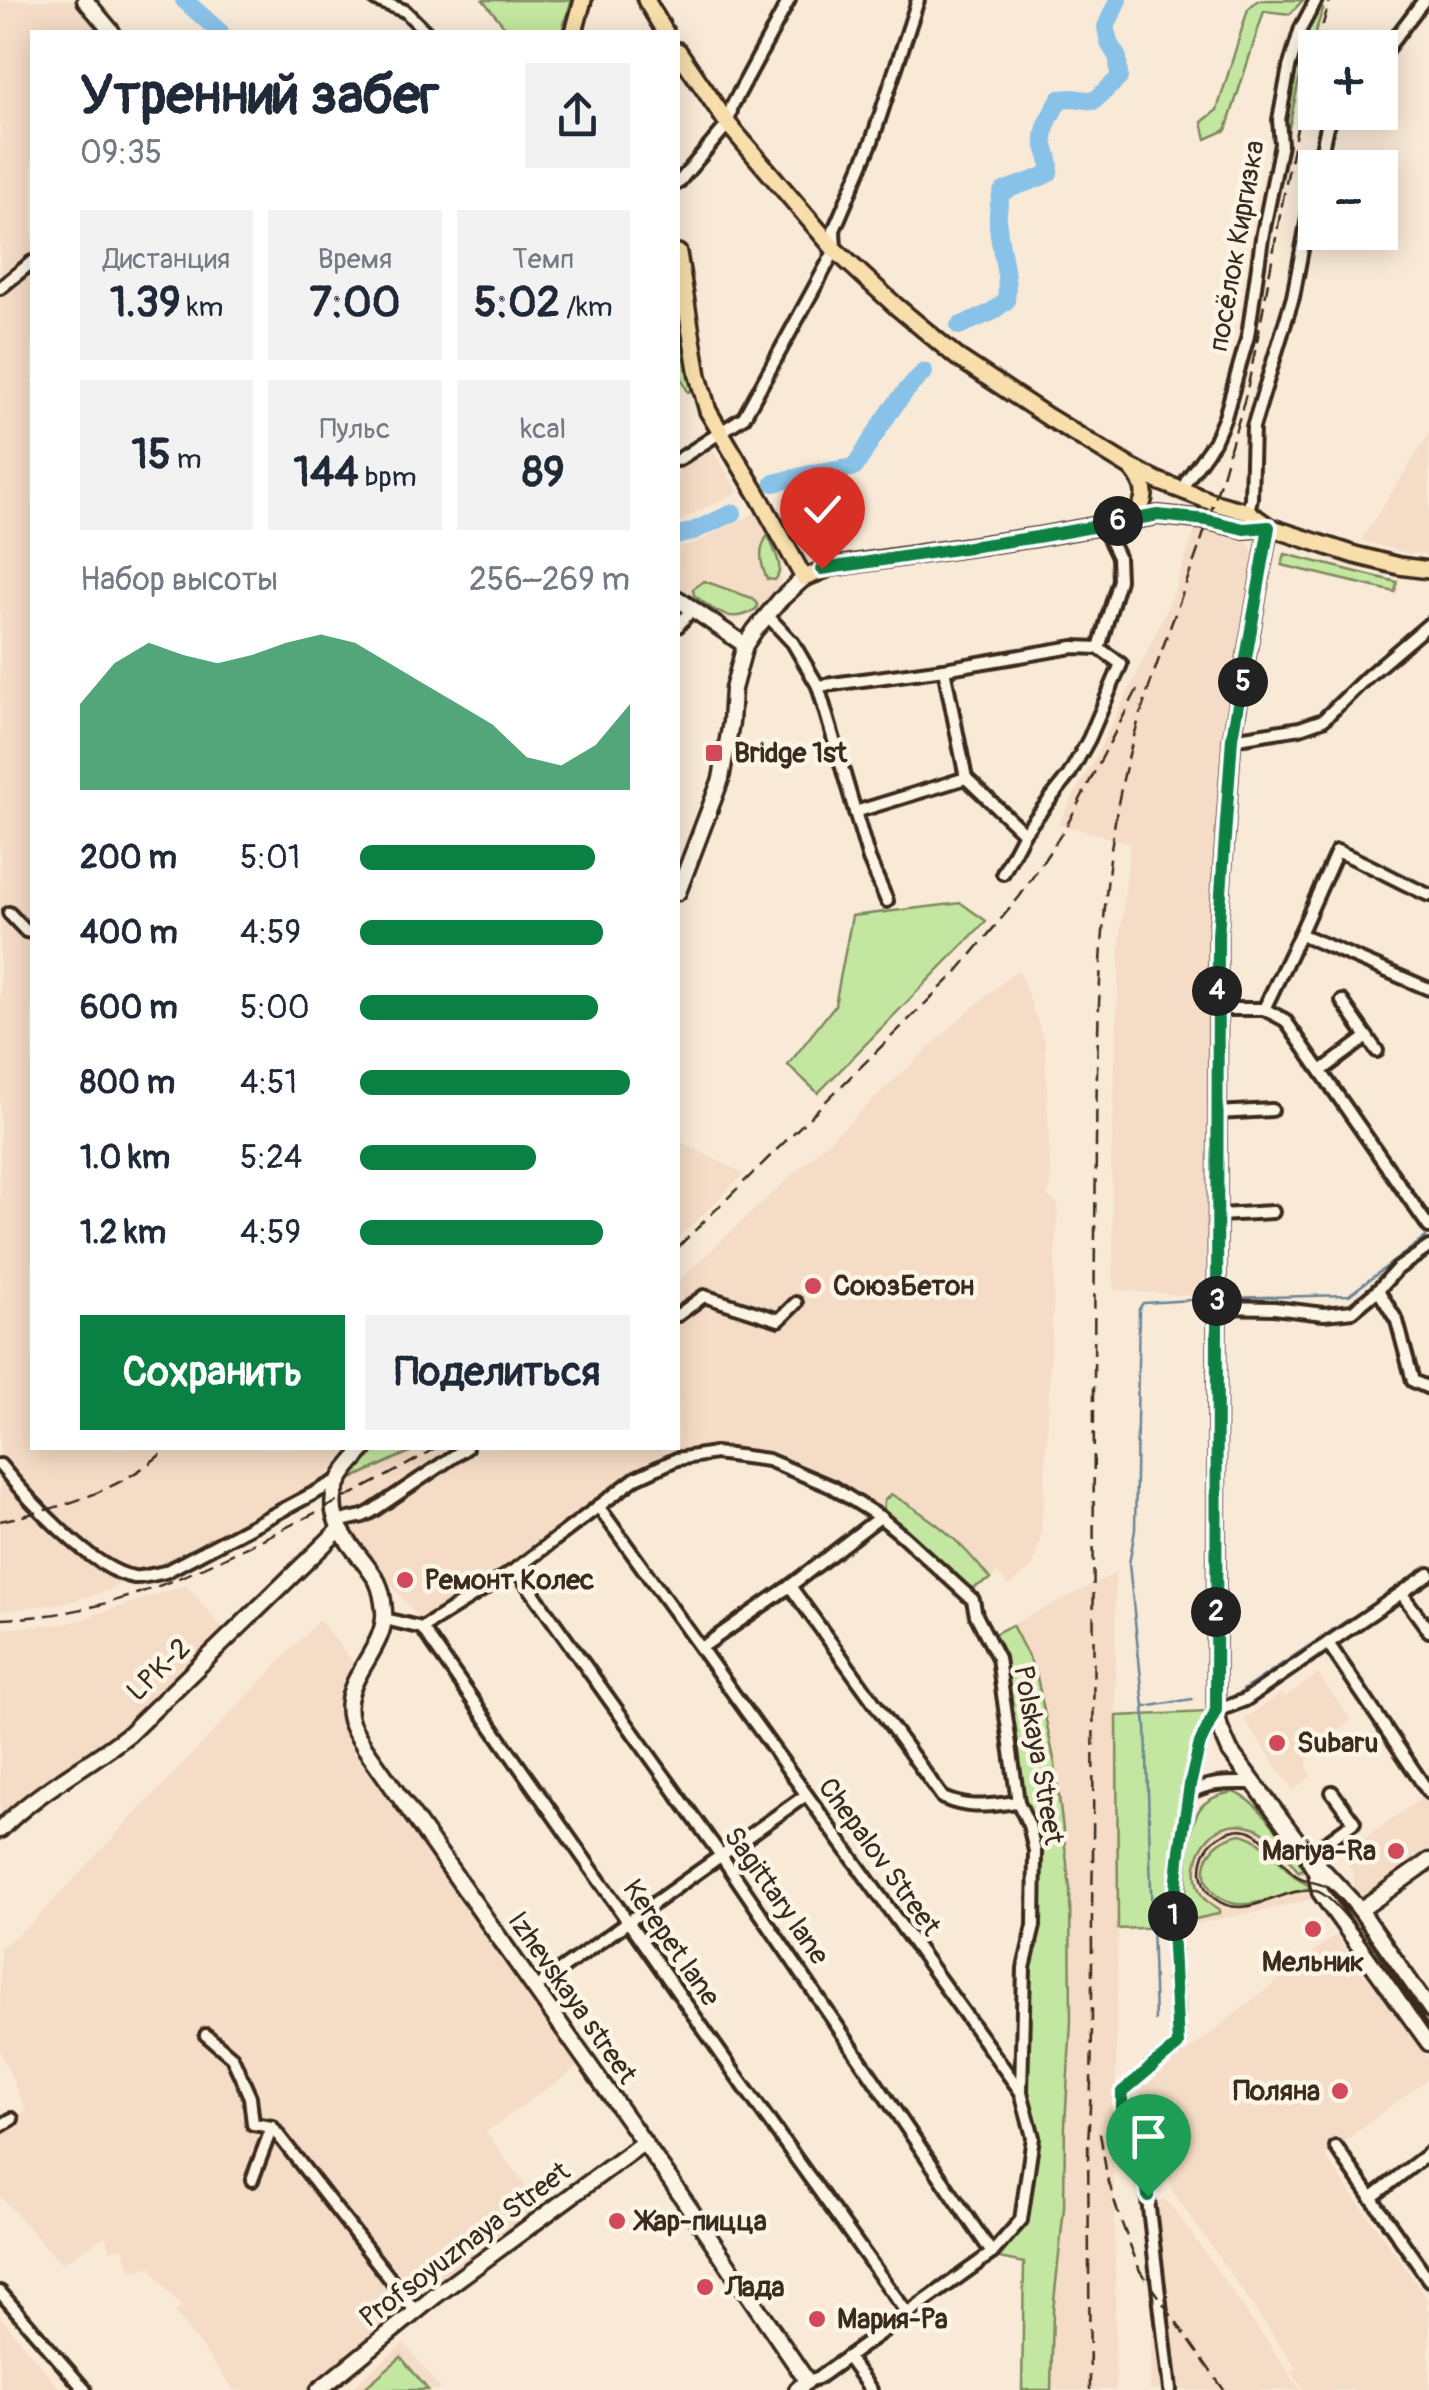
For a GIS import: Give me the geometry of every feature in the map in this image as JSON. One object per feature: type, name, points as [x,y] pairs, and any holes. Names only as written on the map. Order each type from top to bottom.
[{"type":"main road","points":[[84,0],[110,30]]},
{"type":"main road","points":[[575,30],[583,0]]},
{"type":"main road","points":[[646,0],[664,30]]},
{"type":"main road","points":[[680,54],[728,124],[835,250],[957,357],[1130,467],[1182,491],[1248,512],[1269,527],[1356,555],[1429,570]]},
{"type":"main road","points":[[680,265],[698,376],[708,411],[804,578]]},
{"type":"main road","points":[[1130,467],[1145,490],[1141,508],[1132,518]]},
{"type":"main road","points":[[680,886],[721,779],[733,689],[745,645],[804,578],[832,566],[1037,537],[1158,515],[1244,529],[1269,527]]},
{"type":"main road","points":[[1269,527],[1232,738],[1218,936],[1216,1710],[1230,1751],[1307,1853],[1360,1910],[1429,2009]]},
{"type":"main road","points":[[680,600],[745,645]]},
{"type":"main road","points":[[363,1450],[340,1480],[334,1503],[338,1526],[383,1595],[383,1626]]},
{"type":"main road","name":"LPK-2","points":[[0,1830],[58,1782],[129,1734],[338,1526]]},
{"type":"main road","name":"Izhevskaya street","points":[[383,1626],[354,1682],[350,1701],[350,1719],[364,1748],[643,2143],[802,2386]]},
{"type":"main road","points":[[1307,1853],[1320,1892],[1429,2044]]},
{"type":"main road","points":[[1360,1910],[1429,1862]]},
{"type":"main road","points":[[1320,1892],[1329,1885],[1338,1885]]},
{"type":"main road","name":"Profsoyuznaya Street","points":[[319,2390],[416,2312],[643,2143]]},
{"type":"street","points":[[376,0],[405,11],[424,30]]},
{"type":"street","points":[[680,181],[728,124],[732,106],[789,0]]},
{"type":"street","points":[[680,459],[744,417],[835,250],[834,230],[872,141],[918,0]]},
{"type":"street","name":"посёлок Киргизка","points":[[1182,491],[1214,442],[1225,417],[1248,336],[1281,144],[1279,120],[1289,68],[1301,28],[1316,0]]},
{"type":"street","points":[[1398,34],[1424,0]]},
{"type":"street","points":[[1248,512],[1252,427],[1293,296],[1302,250]]},
{"type":"street","points":[[0,288],[30,264]]},
{"type":"street","points":[[1098,648],[1119,580],[1118,557],[1102,524]]},
{"type":"street","points":[[680,624],[692,609]]},
{"type":"street","points":[[767,616],[793,643],[818,686],[869,859],[887,901]]},
{"type":"street","points":[[1232,738],[1300,728],[1323,720],[1429,624]]},
{"type":"street","points":[[818,686],[1073,647],[1098,648],[1122,664],[1070,775],[1024,833],[1003,873]]},
{"type":"street","points":[[944,669],[966,778],[1024,833]]},
{"type":"street","points":[[856,812],[966,778]]},
{"type":"street","points":[[1264,1008],[1336,851],[1373,865],[1429,895]]},
{"type":"street","points":[[9,912],[30,932]]},
{"type":"street","points":[[1300,934],[1429,990]]},
{"type":"street","points":[[1342,1001],[1378,1051]]},
{"type":"street","points":[[1217,1009],[1264,1008],[1291,1026],[1429,1227]]},
{"type":"street","points":[[1321,1071],[1367,1037]]},
{"type":"street","points":[[1217,1113],[1272,1110]]},
{"type":"street","points":[[1219,1215],[1273,1212]]},
{"type":"street","points":[[1217,1306],[1324,1314],[1353,1311],[1398,1269],[1429,1247]]},
{"type":"street","points":[[1378,1290],[1397,1321],[1413,1381],[1429,1388]]},
{"type":"street","points":[[680,1314],[704,1296],[779,1320],[796,1304]]},
{"type":"street","points":[[338,1526],[371,1512],[463,1450]]},
{"type":"street","name":"Polskaya Street","points":[[422,1628],[516,1570],[636,1478],[677,1459],[715,1453],[768,1460],[832,1486],[880,1517],[973,1600],[976,1615],[998,1658],[1018,1802],[1035,1850],[1034,1926],[1024,1968],[1021,2092]]},
{"type":"street","points":[[0,1466],[40,1513],[76,1543],[114,1570],[136,1578],[165,1572],[340,1480]]},
{"type":"street","name":"Chepalov Street","points":[[598,1506],[1021,2092],[1033,2137],[1021,2220],[992,2253],[802,2386]]},
{"type":"street","points":[[701,1648],[880,1517]]},
{"type":"street","name":"Sagittary lane","points":[[516,1570],[722,1857],[992,2253]]},
{"type":"street","points":[[1170,2390],[1144,2166],[1122,2108],[1122,2092],[1178,2045],[1172,1928],[1188,1794],[1200,1743],[1216,1710],[1245,1700],[1429,1574]]},
{"type":"street","points":[[790,1586],[944,1798],[960,1806],[974,1807],[1018,1802]]},
{"type":"street","points":[[1402,1594],[1429,1631]]},
{"type":"street","points":[[383,1626],[422,1628]]},
{"type":"street","name":"Kerepet lane","points":[[422,1628],[907,2314]]},
{"type":"street","points":[[1328,1644],[1429,1793]]},
{"type":"street","points":[[1188,1794],[1219,1782],[1254,1782]]},
{"type":"street","points":[[1307,1853],[1354,1822],[1332,1792]]},
{"type":"street","points":[[535,1988],[806,1795]]},
{"type":"street","points":[[206,2035],[232,2057],[250,2097],[253,2124],[272,2127],[416,2312]]},
{"type":"street","points":[[0,2126],[12,2119]]},
{"type":"street","points":[[252,2180],[272,2127]]},
{"type":"street","points":[[1336,2147],[1429,2280]]},
{"type":"street","points":[[1371,2198],[1429,2154]]},
{"type":"street","points":[[0,2292],[85,2390]]},
{"type":"street","points":[[846,2358],[871,2390]]},
{"type":"shaded area","points":[[0,0],[74,0],[100,30],[30,30],[30,1450],[353,1450],[313,1488],[160,1568],[133,1572],[110,1590],[66,1603],[0,1611]]},
{"type":"shaded area","points":[[1429,434],[1429,554],[1406,553],[1361,540]]},
{"type":"shaded area","points":[[712,449],[739,492],[680,520],[680,466]]},
{"type":"shaded area","points":[[761,510],[783,567],[779,585],[759,610],[744,618],[728,620],[680,592],[680,547]]},
{"type":"shaded area","points":[[1197,524],[1240,535],[1251,546],[1254,562],[1253,591],[1227,734],[1210,1297],[1114,1290],[1111,1168],[1120,937],[1130,843],[1058,824],[1139,669],[1172,597]]},
{"type":"shaded area","points":[[1016,971],[1020,972],[1045,1043],[1051,1186],[1047,1196],[1058,1204],[1044,1500],[1040,1540],[1032,1568],[1008,1586],[998,1572],[990,1579],[967,1549],[884,1501],[883,1513],[833,1483],[770,1455],[716,1448],[674,1455],[633,1474],[513,1566],[424,1624],[353,1539],[341,1511],[347,1481],[414,1450],[680,1450],[680,1279]]},
{"type":"shaded area","points":[[680,1141],[744,1174],[680,1237]]},
{"type":"shaded area","points":[[1115,1573],[1116,2390],[1051,2390],[1052,2314],[1064,2208],[1070,1888],[1056,1768],[1046,1719],[1035,1672],[1012,1625]]},
{"type":"shaded area","points":[[186,1585],[223,1629],[125,1730],[0,1819],[0,1629],[69,1623]]},
{"type":"shaded area","points":[[319,1620],[355,1664],[344,1721],[582,2064],[486,2132],[542,2209],[307,2390],[234,2390],[175,2313],[181,2307],[152,2266],[131,2272],[123,2247],[110,2250],[105,2236],[61,2264],[0,2196],[0,2135],[26,2110],[0,2051],[0,1948],[33,1922]]},
{"type":"shaded area","points":[[1318,1674],[1351,1720],[1306,1761],[1311,1777],[1293,1790],[1244,1719]]},
{"type":"shaded area","points":[[1426,1795],[1429,1853],[1375,1892],[1362,1896],[1354,1885],[1353,1872],[1333,1842],[1351,1828],[1361,1841]]},
{"type":"shaded area","points":[[1265,1816],[1308,1867],[1319,1897],[1181,1926],[1188,1831]]},
{"type":"shaded area","points":[[1335,1935],[1429,2059],[1429,2078],[1325,2156],[1429,2301],[1425,2305],[1429,2311],[1429,2390],[1304,2390],[1291,2372],[1296,2368],[1173,2192],[1143,2125],[1139,2090]]},
{"type":"shaded area","points":[[1164,2198],[1301,2390],[1150,2390],[1157,2203]]},
{"type":"shaded area","points":[[0,2317],[42,2367],[61,2390],[0,2390]]},
{"type":"shaded area","points":[[404,2343],[442,2390],[349,2390]]},
{"type":"green space","points":[[483,0],[572,0],[564,30],[507,30]]},
{"type":"green space","points":[[1258,0],[1303,0],[1290,14],[1264,11],[1226,130],[1206,139],[1202,122],[1217,110],[1248,9]]},
{"type":"green space","points":[[1318,4],[1323,9],[1316,30],[1304,29]]},
{"type":"green space","points":[[1298,53],[1298,84],[1288,133],[1283,131],[1281,120]]},
{"type":"green space","points":[[680,289],[697,389],[688,392],[680,376]]},
{"type":"green space","points":[[768,535],[779,564],[775,580],[767,579],[762,562],[761,551]]},
{"type":"green space","points":[[1285,554],[1397,582],[1395,592],[1282,565]]},
{"type":"green space","points":[[704,581],[752,598],[757,608],[740,616],[724,615],[694,595],[693,589]]},
{"type":"green space","points":[[961,903],[986,921],[818,1093],[788,1065],[835,1005],[852,916]]},
{"type":"green space","points":[[370,1450],[414,1450],[347,1481]]},
{"type":"green space","points":[[891,1494],[945,1531],[990,1579],[973,1588],[963,1584],[883,1513],[884,1501]]},
{"type":"green space","points":[[1012,1625],[1036,1672],[1055,1764],[1070,1888],[1071,2021],[1064,2208],[1053,2311],[1051,2390],[1022,2390],[1024,2263],[999,2258],[1025,2224],[1039,2137],[1027,2091],[1031,1969],[1038,1925],[1041,1852],[1013,1742],[1002,1657],[992,1635]]},
{"type":"green space","points":[[1208,1712],[1184,1790],[1165,1927],[1118,1929],[1117,1716]]},
{"type":"green space","points":[[1233,1792],[1263,1813],[1304,1867],[1299,1872],[1261,1830],[1239,1824],[1225,1827],[1205,1843],[1196,1868],[1202,1896],[1220,1911],[1191,1920],[1185,1912],[1193,1824],[1207,1802]]},
{"type":"green space","points":[[1241,1834],[1261,1843],[1310,1888],[1250,1904],[1219,1897],[1206,1879],[1208,1857],[1226,1839]]},
{"type":"green space","points":[[401,2357],[428,2390],[362,2390]]},
{"type":"waterway","points":[[184,0],[218,30]]},
{"type":"waterway","points":[[959,326],[990,313],[1006,301],[998,221],[1002,192],[1049,173],[1044,134],[1060,99],[1094,101],[1119,78],[1118,58],[1106,27],[1118,0]]},
{"type":"waterway","points":[[774,483],[855,467],[895,405],[924,372]]},
{"type":"waterway","points":[[680,535],[733,513]]},
{"type":"waterway","points":[[1227,1298],[1349,1295],[1426,1237]]},
{"type":"waterway","points":[[1155,2020],[1146,1726],[1129,1564],[1135,1530],[1139,1309],[1143,1303],[1208,1299]]},
{"type":"waterway","points":[[1243,1690],[1352,1617]]},
{"type":"waterway","points":[[1145,1707],[1192,1699]]},
{"type":"tram line","points":[[1429,2021],[1354,1915],[1330,1888],[1294,1874],[1255,1833],[1235,1830],[1209,1846],[1202,1861],[1202,1880],[1211,1896],[1226,1905],[1251,1906],[1303,1891],[1316,1891],[1327,1897],[1358,1931],[1429,2032]]},
{"type":"railway","points":[[1321,30],[1330,0]]},
{"type":"railway","points":[[1090,2390],[1088,2141],[1092,2035],[1096,1132],[1107,884],[1121,787],[1133,740],[1246,395],[1298,125]]},
{"type":"railway","points":[[680,1245],[957,972],[1020,896],[1066,827],[1137,690]]},
{"type":"railway","points":[[0,1521],[110,1487],[166,1450]]},
{"type":"railway","points":[[0,1619],[81,1609],[191,1573],[368,1486],[432,1450]]},
{"type":"railway","points":[[1100,2133],[1107,2176],[1140,2271],[1224,2390]]},
{"type":"place","name":"Bridge 1st","points":[[714,753]]},
{"type":"place","name":"СоюзБетон","points":[[813,1286]]},
{"type":"place","name":"Ремонт Колес","points":[[405,1580]]},
{"type":"place","name":"Subaru","points":[[1277,1743]]},
{"type":"place","name":"Mariya-Ra","points":[[1396,1851]]},
{"type":"place","name":"Мельник","points":[[1313,1929]]},
{"type":"place","name":"Поляна","points":[[1340,2091]]},
{"type":"place","name":"Жар-пицца","points":[[617,2221]]},
{"type":"place","name":"Лада","points":[[705,2287]]},
{"type":"place","name":"Мария-Ра","points":[[817,2319]]},
{"type":"route","points":[[822,569],[1158,515],[1244,529],[1269,527],[1232,738],[1218,936],[1216,1710],[1200,1743],[1180,1850],[1172,1928],[1178,2045],[1122,2092],[1122,2108],[1144,2166],[1148,2196]]}]
